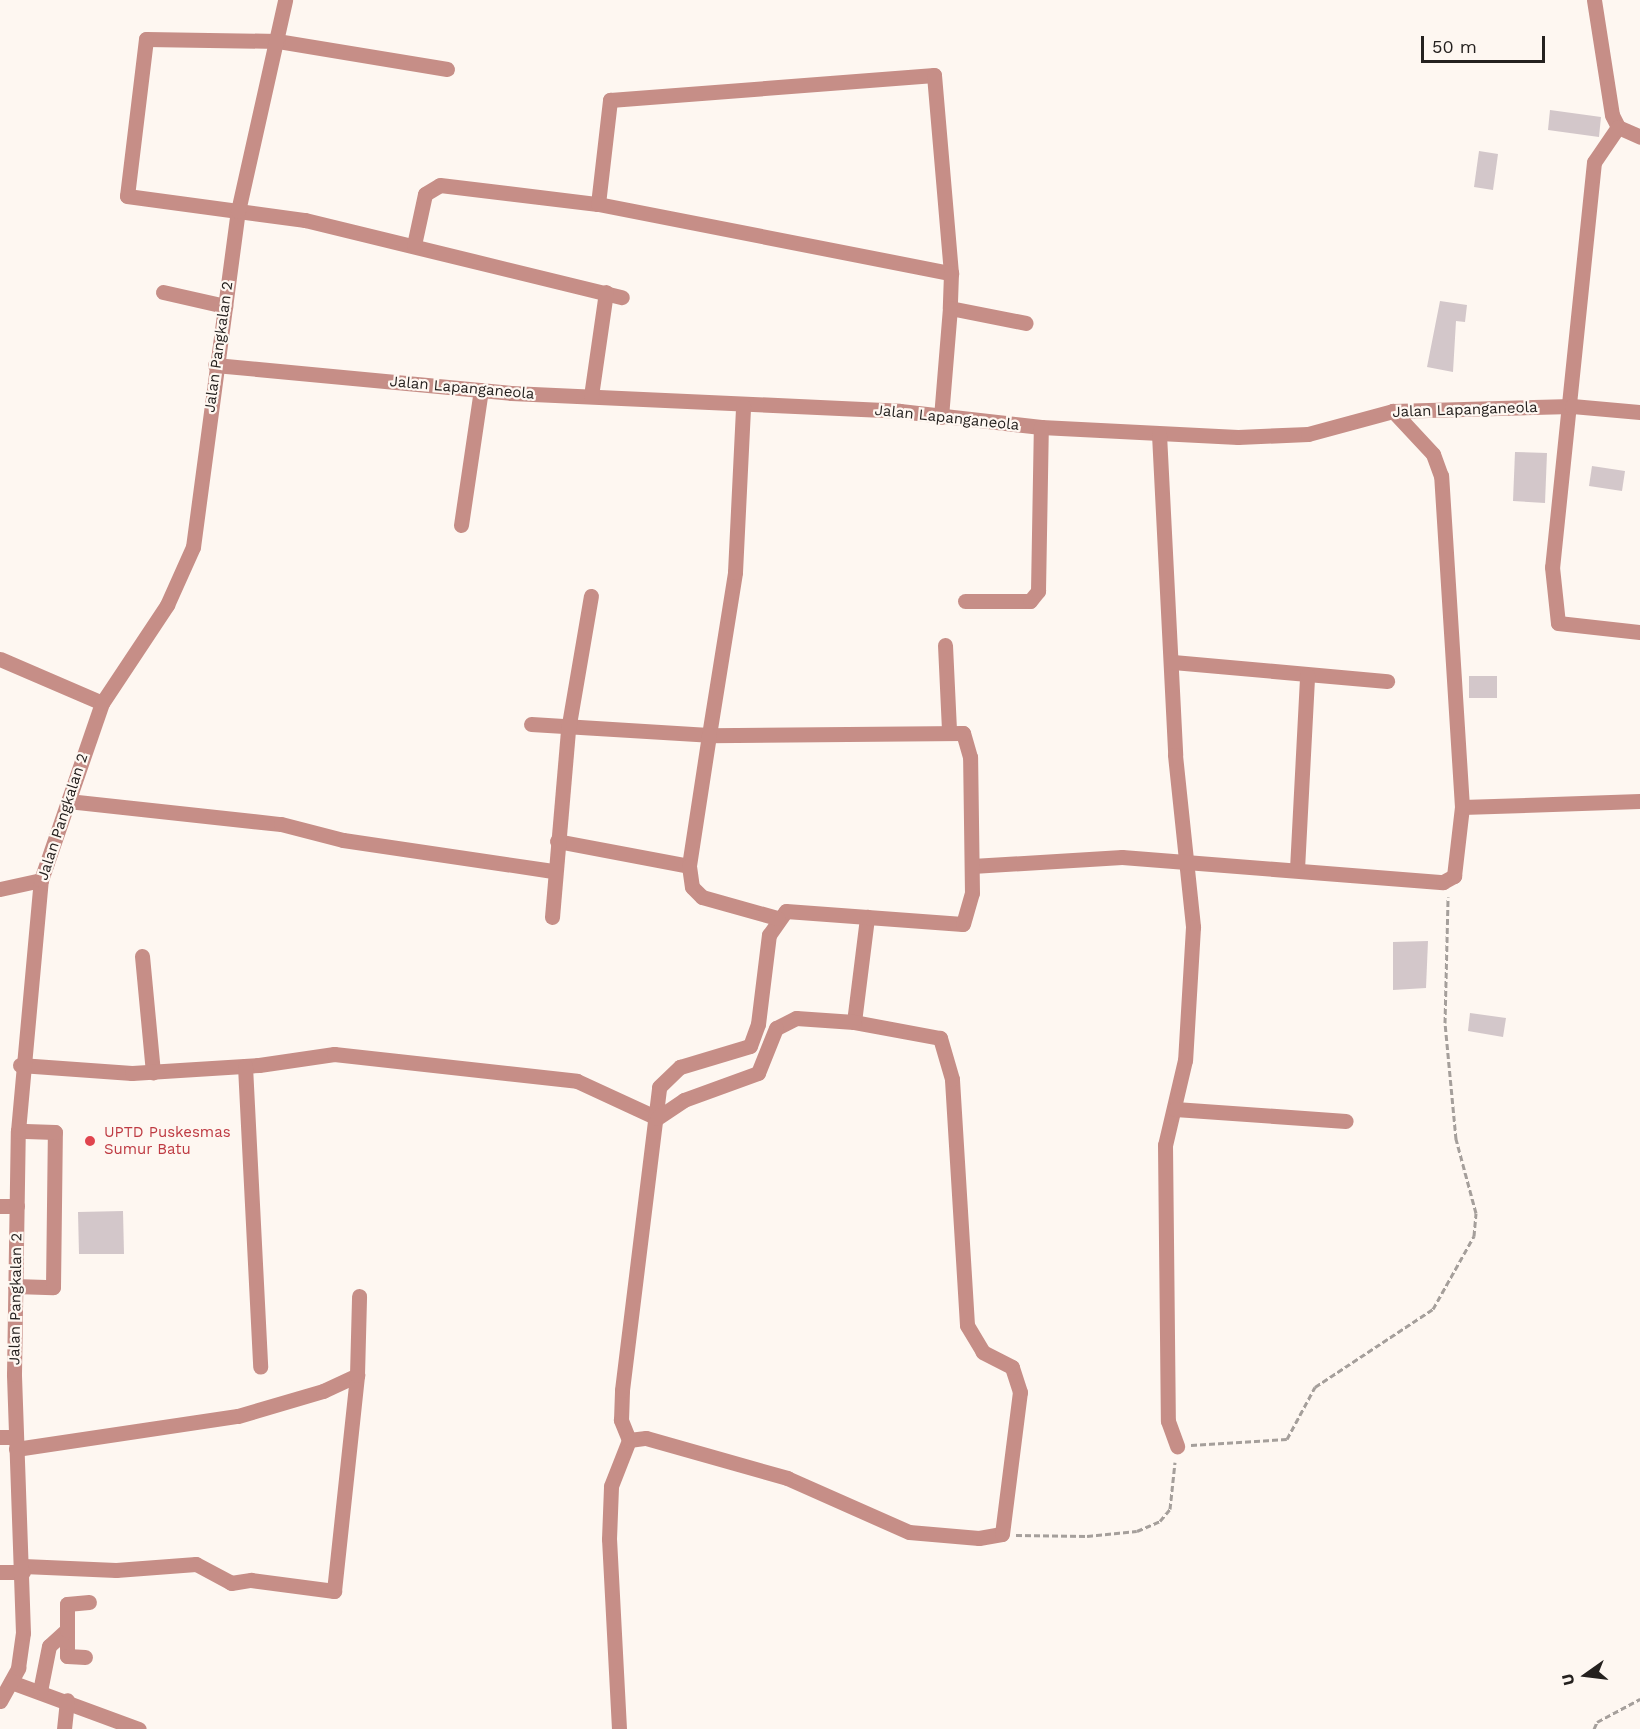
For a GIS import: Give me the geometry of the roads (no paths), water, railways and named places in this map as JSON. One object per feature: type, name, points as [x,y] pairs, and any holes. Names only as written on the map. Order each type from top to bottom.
[{"type":"street","name":"Jalan Pangkalan 2","points":[[0,1701],[11,1682],[23,1633],[23,1569],[7,1387],[15,1286],[20,1065],[41,880],[102,703],[167,605],[193,547],[215,365],[238,211],[278,41],[285,0]]},
{"type":"street","points":[[1594,0],[1618,127],[1594,162],[1572,406],[1552,567],[1558,622],[1640,632]]},
{"type":"street","points":[[447,69],[278,41],[155,37],[142,44],[127,196],[238,211],[414,246],[622,297]]},
{"type":"street","points":[[598,204],[610,100],[934,75],[951,273],[941,417]]},
{"type":"street","points":[[1618,127],[1640,137]]},
{"type":"street","points":[[414,246],[425,194],[440,185],[598,204],[951,273]]},
{"type":"street","points":[[163,292],[225,306]]},
{"type":"street","points":[[591,396],[606,292]]},
{"type":"street","points":[[950,308],[1026,323]]},
{"type":"street","name":"Jalan Lapanganeola","points":[[215,365],[481,390],[941,417],[1041,427],[1159,434],[1308,434],[1393,411],[1572,406],[1640,412]]},
{"type":"street","points":[[460,525],[481,390]]},
{"type":"street","points":[[743,406],[735,572],[689,866],[696,894],[777,918]]},
{"type":"street","points":[[972,866],[1102,857],[1449,880],[1454,876],[1462,807],[1441,476],[1433,454],[1393,411]]},
{"type":"street","points":[[965,601],[1030,600],[1038,591],[1041,427]]},
{"type":"street","points":[[1159,434],[1173,662],[1175,755],[1193,927],[1185,1060],[1165,1145],[1168,1421],[1176,1446]]},
{"type":"street","points":[[552,917],[553,871],[568,730],[591,597]]},
{"type":"street","points":[[945,645],[949,731]]},
{"type":"street","points":[[0,659],[102,703]]},
{"type":"street","points":[[1173,662],[1388,681]]},
{"type":"street","points":[[1297,869],[1307,675]]},
{"type":"street","points":[[531,724],[568,730],[709,735],[949,731],[963,733],[968,740],[972,893],[963,924],[793,909],[777,918],[769,935],[753,1041],[742,1051],[667,1075],[659,1087],[622,1390],[621,1420],[629,1440],[611,1486],[609,1539],[619,1729]]},
{"type":"street","points":[[68,801],[281,824],[343,840],[553,871]]},
{"type":"street","points":[[1462,807],[1640,801]]},
{"type":"street","points":[[557,842],[689,866]]},
{"type":"street","points":[[0,890],[41,880]]},
{"type":"street","points":[[854,1022],[867,917]]},
{"type":"street","points":[[142,956],[153,1072]]},
{"type":"street","points":[[629,1440],[646,1438],[787,1478],[921,1535],[960,1539],[1002,1534],[1019,1379],[1012,1367],[972,1341],[967,1325],[948,1051],[933,1035],[808,1016],[784,1022],[772,1037],[758,1073],[684,1100],[657,1118]]},
{"type":"street","points":[[20,1065],[153,1072],[245,1066],[334,1054],[508,1071],[577,1081],[657,1118]]},
{"type":"street","points":[[245,1066],[260,1367]]},
{"type":"street","points":[[1175,1109],[1346,1121]]},
{"type":"street","points":[[15,1286],[53,1287],[55,1132],[18,1131]]},
{"type":"street","points":[[0,1206],[17,1206]]},
{"type":"street","points":[[0,1572],[23,1569],[116,1570],[196,1564],[231,1583],[251,1580],[334,1591],[357,1375],[359,1296]]},
{"type":"street","points":[[10,1441],[238,1416],[323,1391],[357,1375]]},
{"type":"street","points":[[85,1657],[67,1656],[67,1604],[89,1602]]},
{"type":"street","points":[[40,1691],[49,1646],[67,1630]]},
{"type":"street","points":[[11,1682],[67,1700],[139,1729]]},
{"type":"street","points":[[64,1729],[67,1700]]},
{"type":"place","name":"UPTD Puskesmas Sumur Batu","points":[[90,1141]]}]
